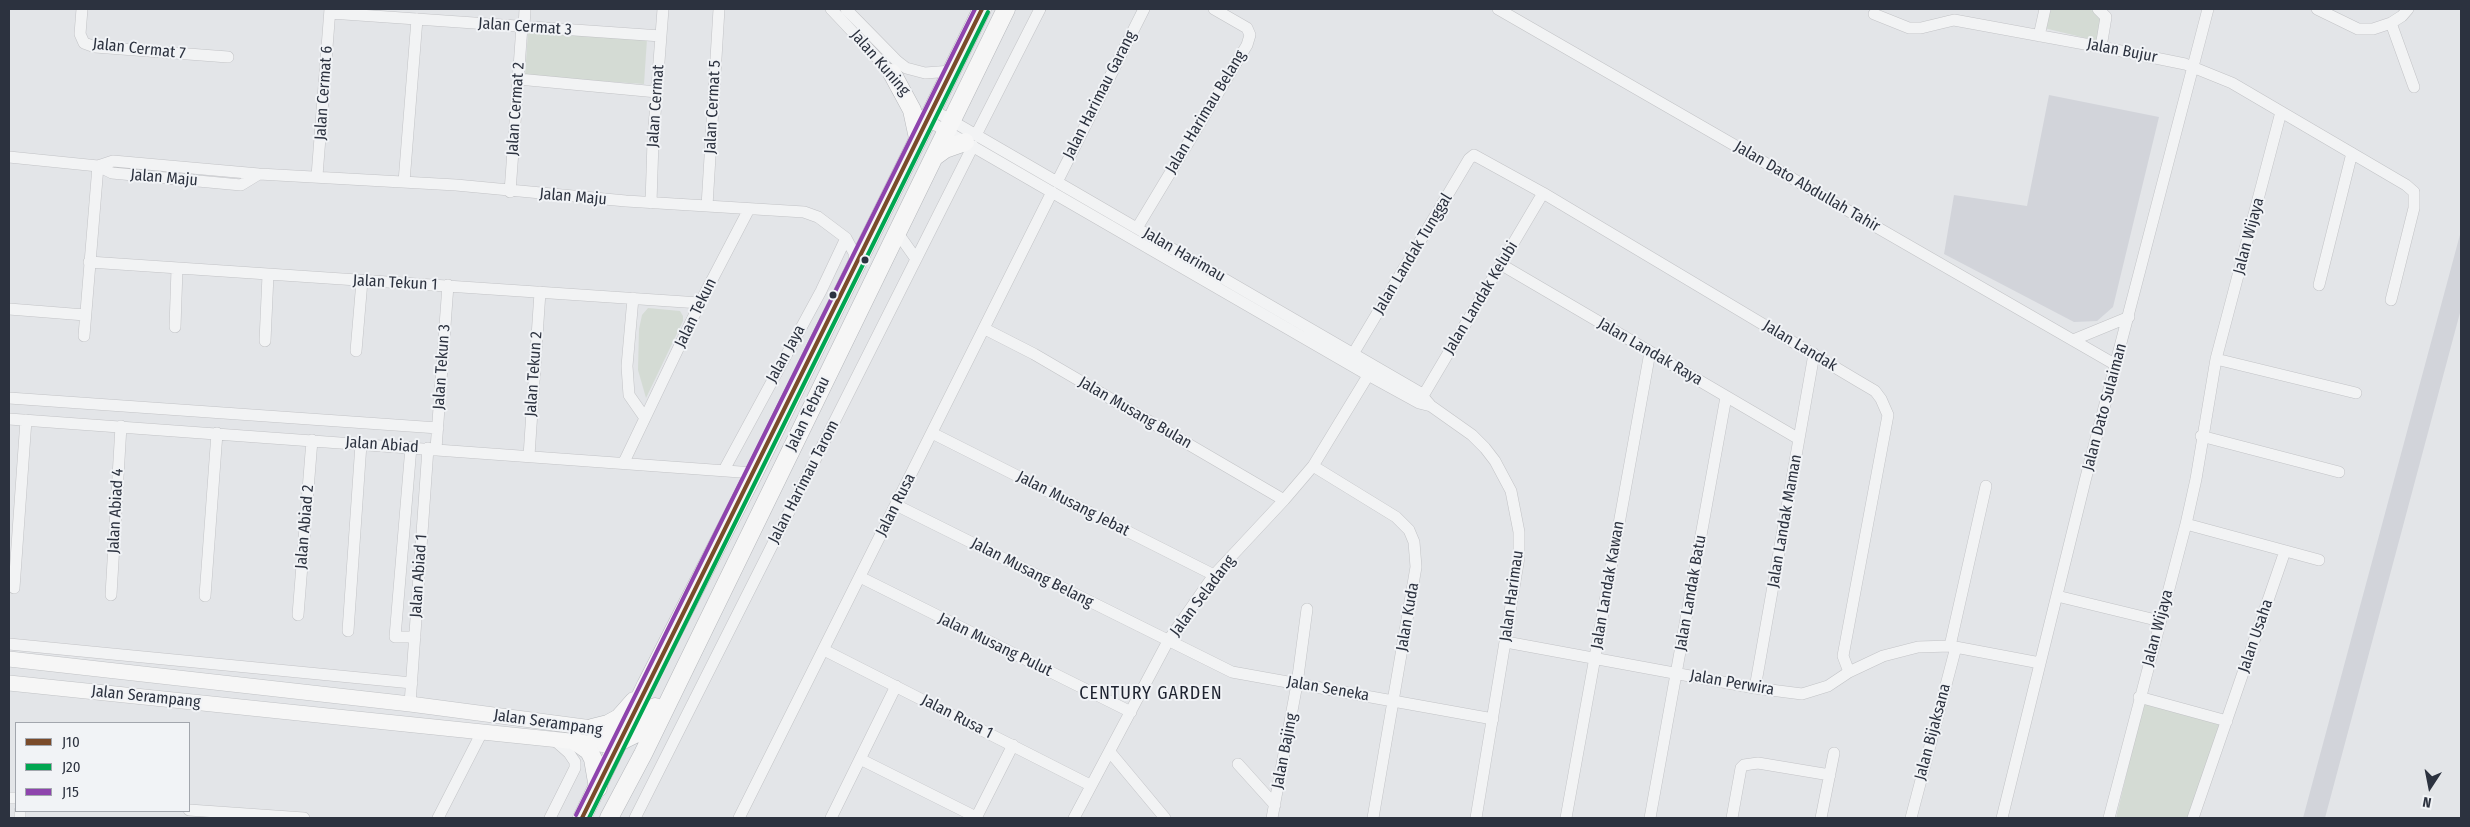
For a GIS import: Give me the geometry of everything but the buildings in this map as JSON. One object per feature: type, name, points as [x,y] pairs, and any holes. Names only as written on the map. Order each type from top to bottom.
[{"type":"highway","name":"Jalan Tebrau","points":[[582,818],[598,789],[646,685],[754,473],[982,9]]},
{"type":"highway","name":"Jalan Tebrau","points":[[609,818],[644,754],[698,639],[1006,9]]},
{"type":"highway","points":[[892,73],[912,110],[918,138]]},
{"type":"highway","points":[[934,157],[945,149],[971,141]]},
{"type":"highway","points":[[604,818],[620,781],[626,759],[621,741],[637,733],[643,727],[698,639]]},
{"type":"highway","points":[[592,728],[608,724],[619,718],[646,685]]},
{"type":"highway","points":[[575,741],[589,751],[593,759],[598,789]]},
{"type":"main road","name":"Jalan Serampang","points":[[9,652],[592,728],[610,731],[621,741]]},
{"type":"main road","name":"Jalan Serampang","points":[[9,683],[608,745],[621,741]]},
{"type":"street","name":"Jalan Cermat 7","points":[[82,9],[80,34],[84,43],[95,48],[228,57]]},
{"type":"street","name":"Jalan Cermat 2","points":[[510,192],[525,9]]},
{"type":"street","name":"Jalan Cermat","points":[[651,202],[663,9]]},
{"type":"street","name":"Jalan Cermat 5","points":[[707,206],[719,9]]},
{"type":"street","name":"Jalan Kuning","points":[[831,9],[930,115]]},
{"type":"street","name":"Jalan Kuning","points":[[846,9],[906,68],[925,73],[952,71]]},
{"type":"street","name":"Jalan Harimau Tarom","points":[[635,818],[916,258],[971,141],[1040,9]]},
{"type":"street","name":"Jalan Harimau Garang","points":[[1054,187],[1144,9]]},
{"type":"street","name":"Jalan Harimau Belang","points":[[1137,228],[1247,45],[1250,35],[1247,28],[1214,9]]},
{"type":"street","name":"Jalan Dato Abdullah Tahir","points":[[1498,9],[2116,365]]},
{"type":"street","points":[[2039,36],[2045,9]]},
{"type":"street","points":[[2098,9],[2106,17],[2101,47]]},
{"type":"street","name":"Jalan Dato Sulaiman","points":[[2001,818],[2208,9]]},
{"type":"street","points":[[2317,9],[2358,29],[2373,29],[2391,23],[2402,16],[2408,9]]},
{"type":"street","name":"Jalan Cermat 3","points":[[330,11],[661,36]]},
{"type":"street","name":"Jalan Cermat 6","points":[[317,176],[330,11]]},
{"type":"street","name":"Jalan Bujur","points":[[1874,14],[1909,28],[1921,28],[1954,14],[2039,36],[2194,67],[2232,83],[2406,185],[2414,192],[2414,208],[2391,300]]},
{"type":"street","points":[[404,182],[417,19]]},
{"type":"street","points":[[2391,23],[2414,87]]},
{"type":"street","points":[[518,79],[657,92]]},
{"type":"street","name":"Jalan Wijaya","points":[[2109,818],[2139,697],[2186,524],[2196,479],[2216,359],[2282,112]]},
{"type":"street","name":"Jalan Harimau","points":[[930,115],[971,141],[1421,399],[1472,435],[1485,448],[1495,461],[1511,491],[1519,532],[1519,557],[1476,818]]},
{"type":"street","points":[[2319,285],[2352,153]]},
{"type":"street","name":"Jalan Landak","points":[[1474,155],[1480,156],[1814,354],[1874,391],[1881,399],[1888,415],[1843,656],[1849,672]]},
{"type":"street","name":"Jalan Landak Tunggal","points":[[1353,354],[1469,159],[1474,155]]},
{"type":"street","name":"Jalan Maju","points":[[9,157],[98,166],[113,161],[259,174],[404,182],[510,192],[804,212],[818,217],[846,238]]},
{"type":"street","points":[[84,336],[98,166]]},
{"type":"street","name":"Jalan Harimau","points":[[1054,187],[1137,228],[1353,354],[1371,371]]},
{"type":"street","name":"Jalan Rusa","points":[[739,818],[985,329],[1054,187]]},
{"type":"street","name":"Jalan Landak Kelubi","points":[[1421,399],[1543,193]]},
{"type":"street","name":"Jalan Tekun","points":[[624,462],[700,303],[750,209]]},
{"type":"street","points":[[897,232],[916,258]]},
{"type":"street","points":[[846,238],[854,253],[854,270]]},
{"type":"street","name":"Jalan Jaya","points":[[724,470],[821,290],[846,238]]},
{"type":"street","name":"Jalan Tekun 1","points":[[89,262],[700,303]]},
{"type":"street","name":"Jalan Landak Raya","points":[[1502,265],[1799,439]]},
{"type":"street","points":[[175,327],[177,269]]},
{"type":"street","points":[[266,341],[268,275]]},
{"type":"street","points":[[356,351],[362,281]]},
{"type":"street","name":"Jalan Tekun 3","points":[[432,449],[438,428],[448,286]]},
{"type":"street","name":"Jalan Tekun 2","points":[[529,456],[540,292]]},
{"type":"street","points":[[633,298],[627,366],[629,395],[645,418]]},
{"type":"street","points":[[9,309],[85,315]]},
{"type":"street","points":[[2073,340],[2129,317]]},
{"type":"street","name":"Jalan Musang Bulan","points":[[985,329],[1034,354],[1284,500]]},
{"type":"street","name":"Jalan Landak Kawan","points":[[1566,818],[1650,352]]},
{"type":"street","name":"Jalan Landak Maman","points":[[1755,688],[1814,354]]},
{"type":"street","points":[[2216,359],[2356,393]]},
{"type":"street","name":"Jalan Seladang","points":[[1074,818],[1168,641],[1214,575],[1313,466],[1371,371]]},
{"type":"street","name":"Jalan Landak Batu","points":[[1650,818],[1726,397]]},
{"type":"street","points":[[9,398],[438,428]]},
{"type":"street","name":"Jalan Abiad","points":[[9,419],[624,462],[754,473]]},
{"type":"street","points":[[14,588],[26,420]]},
{"type":"street","name":"Jalan Abiad 4","points":[[112,595],[121,426]]},
{"type":"street","points":[[205,596],[217,433]]},
{"type":"street","name":"Jalan Musang Jebat","points":[[932,433],[1214,575]]},
{"type":"street","points":[[2202,436],[2339,472]]},
{"type":"street","name":"Jalan Abiad 2","points":[[298,615],[312,440]]},
{"type":"street","points":[[348,631],[361,444]]},
{"type":"street","name":"Jalan Abiad 1","points":[[411,447],[395,637],[415,637]]},
{"type":"street","name":"Jalan Abiad 1","points":[[410,704],[432,449]]},
{"type":"street","name":"Jalan Kuda","points":[[1313,466],[1396,517],[1409,530],[1414,542],[1416,567],[1373,818]]},
{"type":"street","points":[[1953,646],[1986,486]]},
{"type":"street","name":"Jalan Musang Belang","points":[[896,505],[1168,641]]},
{"type":"street","points":[[2186,524],[2319,560]]},
{"type":"street","name":"Jalan Usaha","points":[[2193,818],[2285,551]]},
{"type":"street","name":"Jalan Musang Pulut","points":[[860,578],[1131,712]]},
{"type":"street","points":[[2058,596],[2160,621]]},
{"type":"street","name":"Jalan Bajing","points":[[1272,818],[1298,684],[1306,609]]},
{"type":"street","name":"Jalan Seneka","points":[[1168,641],[1232,672],[1493,719]]},
{"type":"street","name":"Jalan Perwira","points":[[1506,642],[1755,688],[1802,694],[1828,686],[1849,672],[1883,656],[1918,647],[1953,646],[2040,663]]},
{"type":"street","name":"Jalan Bijaksana","points":[[1911,818],[1953,646]]},
{"type":"street","name":"Jalan Rusa 1","points":[[824,650],[1013,744],[1090,785]]},
{"type":"street","name":"Jalan Serampang","points":[[9,652],[412,683]]},
{"type":"street","points":[[831,818],[896,686]]},
{"type":"street","points":[[2139,697],[2227,721]]},
{"type":"street","points":[[438,818],[482,732]]},
{"type":"street","points":[[550,818],[575,768],[575,762],[569,753],[552,738]]},
{"type":"street","points":[[860,759],[976,817],[1013,744]]},
{"type":"street","points":[[1110,752],[1165,818]]},
{"type":"street","points":[[1821,818],[1834,753]]},
{"type":"street","points":[[1732,818],[1741,768],[1744,765],[1758,763],[1830,775]]},
{"type":"street","name":"Jalan Bajing","points":[[1238,764],[1275,805]]},
{"type":"street","points":[[190,810],[304,818]]},
{"type":"shaded area","points":[[2050,9],[2089,9],[2099,14],[2101,21],[2098,41],[2044,28]]},
{"type":"shaded area","points":[[528,31],[647,39],[644,84],[525,76]]},
{"type":"shaded area","points":[[2049,95],[2159,117],[2113,307],[2097,321],[2074,322],[1944,254],[1954,195],[2027,206]]},
{"type":"shaded area","points":[[2461,231],[2461,309],[2325,818],[2303,818]]},
{"type":"shaded area","points":[[648,308],[680,311],[683,321],[646,398],[638,370],[639,329],[642,315]]},
{"type":"shaded area","points":[[2144,701],[2221,722],[2190,818],[2116,818]]},
{"type":"transit line","name":"J15","points":[[576,815],[975,9]]},
{"type":"transit line","name":"J10","points":[[582,818],[982,9]]},
{"type":"transit line","name":"J20","points":[[589,818],[988,12]]},
{"type":"district","name":"CENTURY GARDEN","points":[[1151,694]]}]
